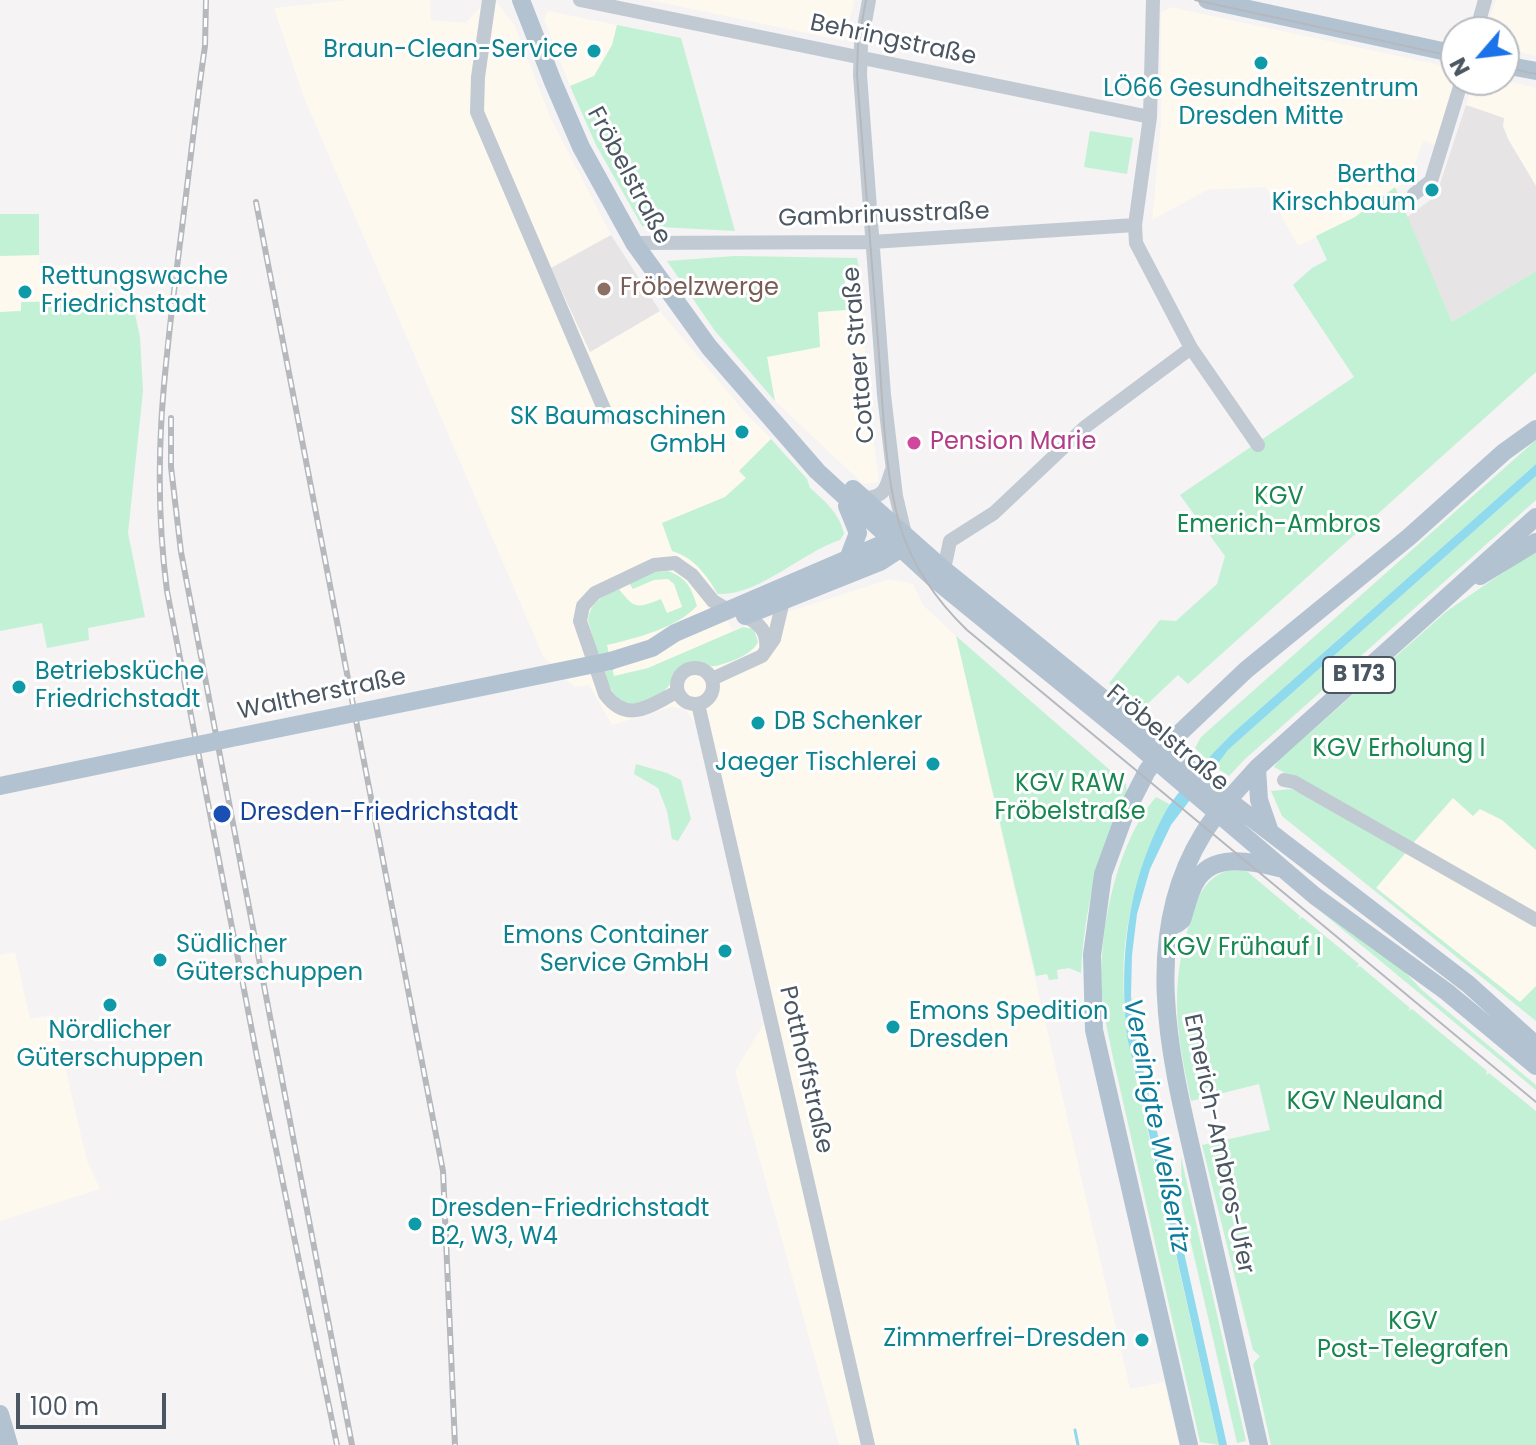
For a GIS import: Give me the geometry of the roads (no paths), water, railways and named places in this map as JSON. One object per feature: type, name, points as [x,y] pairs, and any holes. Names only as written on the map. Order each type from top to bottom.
[{"type":"main road","name":"Fröbelstraße","points":[[521,0],[581,147],[634,243],[709,347],[838,491],[1160,753]]},
{"type":"main road","points":[[1207,0],[1440,51]]},
{"type":"main road","points":[[1189,1445],[1102,1065],[1092,1007],[1092,955],[1103,874],[1125,814],[1160,753],[1246,670],[1409,537],[1535,425]]},
{"type":"main road","name":"Fröbelstraße","points":[[783,431],[863,498],[899,541],[944,569],[1218,802],[1284,870],[1345,919],[1447,992],[1536,1066]]},
{"type":"main road","points":[[838,491],[853,516],[858,533],[848,559]]},
{"type":"main road","name":"B 173","points":[[1463,583],[1536,517]]},
{"type":"main road","name":"Waltherstraße","points":[[0,786],[610,661],[680,642],[848,559],[899,541]]},
{"type":"main road","name":"Waltherstraße","points":[[652,648],[675,633],[701,622],[783,601],[880,562],[899,541]]},
{"type":"main road","points":[[1463,583],[1493,570],[1536,542]]},
{"type":"main road","name":"Emerich-Ambros-Ufer","points":[[1259,1445],[1172,1057],[1164,993],[1171,927],[1185,870],[1218,802],[1463,583]]},
{"type":"main road","points":[[1257,768],[1259,800],[1270,832]]},
{"type":"main road","name":"Fröbelstraße","points":[[1218,802],[1270,832],[1468,984],[1536,1045]]},
{"type":"main road","points":[[1171,927],[1182,920],[1196,881],[1212,867],[1224,862],[1245,861],[1284,870]]},
{"type":"main road","points":[[1411,966],[1433,994],[1536,1081]]},
{"type":"main road","points":[[1468,984],[1515,1012],[1536,1030]]},
{"type":"main road","points":[[0,1414],[9,1445]]},
{"type":"street","points":[[489,0],[478,77],[477,112],[607,416]]},
{"type":"street","name":"Behringstraße","points":[[580,0],[1150,117]]},
{"type":"street","name":"Cottaer Straße","points":[[869,0],[860,56],[872,242],[899,541]]},
{"type":"street","points":[[1153,0],[1150,117],[1135,225],[1136,243],[1191,348],[1258,445]]},
{"type":"street","points":[[1414,194],[1431,181],[1457,96]]},
{"type":"street","name":"Gambrinusstraße","points":[[634,243],[872,242],[1135,225]]},
{"type":"street","points":[[944,569],[950,541],[994,513],[1085,427],[1191,348]]},
{"type":"street","name":"Cottaer Straße","points":[[863,498],[881,495],[886,490],[892,468]]},
{"type":"street","points":[[677,692],[634,711],[617,707],[605,694],[583,632],[580,613],[588,598],[654,565],[675,563],[683,567],[713,601],[760,625],[767,641],[766,650]]},
{"type":"street","points":[[699,584],[701,622]]},
{"type":"street","points":[[712,679],[752,662],[766,650],[774,639],[783,601]]},
{"type":"street","points":[[691,668],[704,670],[712,679],[713,692],[698,704],[686,702],[677,692],[677,680],[691,668]]},
{"type":"street","name":"Potthoffstraße","points":[[698,704],[868,1445]]},
{"type":"street","points":[[1284,780],[1294,782],[1384,832],[1536,920]]},
{"type":"water","name":"Vereinigte Weißeritz","points":[[1536,464],[1536,476],[1228,750],[1171,825],[1150,869],[1137,914],[1131,996],[1136,1037],[1227,1445],[1219,1445],[1127,1036],[1125,951],[1128,923],[1141,869],[1169,806],[1225,741]]},
{"type":"waterway","points":[[1075,1430],[1078,1445]]},
{"type":"tram line","points":[[866,0],[858,43],[857,75],[886,443],[891,488],[901,529],[920,571],[936,596],[967,630],[1536,1102]]},
{"type":"tram line","points":[[1195,0],[1440,54]]},
{"type":"tram line","points":[[1520,70],[1536,74]]},
{"type":"railway","points":[[206,0],[205,46],[164,379],[160,462],[162,547],[167,591],[258,1062],[337,1445]]},
{"type":"railway","points":[[256,202],[443,1171],[455,1445]]},
{"type":"railway","points":[[171,418],[171,467],[181,552],[352,1445]]},
{"type":"place","name":"Braun-Clean-Service","points":[[594,51]]},
{"type":"place","name":"LÖ66 Gesundheitszentrum Dresden Mitte","points":[[1261,63]]},
{"type":"place","name":"Bertha Kirschbaum","points":[[1432,190]]},
{"type":"place","name":"Fröbelzwerge","points":[[604,289]]},
{"type":"place","name":"Rettungswache Friedrichstadt","points":[[25,292]]},
{"type":"place","name":"SK Baumaschinen GmbH","points":[[742,432]]},
{"type":"place","name":"Pension Marie","points":[[914,443]]},
{"type":"place","name":"Betriebsküche Friedrichstadt","points":[[19,687]]},
{"type":"place","name":"DB Schenker","points":[[758,723]]},
{"type":"place","name":"Jaeger Tischlerei","points":[[933,764]]},
{"type":"place","name":"Dresden-Friedrichstadt","points":[[222,814]]},
{"type":"place","name":"Emons Container Service GmbH","points":[[725,951]]},
{"type":"place","name":"Südlicher Güterschuppen","points":[[160,960]]},
{"type":"place","name":"Nördlicher Güterschuppen","points":[[110,1005]]},
{"type":"place","name":"Emons Spedition Dresden","points":[[893,1027]]},
{"type":"place","name":"Dresden-Friedrichstadt B2, W3, W4","points":[[415,1224]]},
{"type":"place","name":"Zimmerfrei-Dresden","points":[[1142,1340]]},
{"type":"park label","name":"KGV Emerich-Ambros","points":[[1279,512]]},
{"type":"park label","name":"KGV Erholung I","points":[[1399,750]]},
{"type":"park label","name":"KGV RAW Fröbelstraße","points":[[1070,799]]},
{"type":"park label","name":"KGV Frühauf I","points":[[1242,949]]},
{"type":"park label","name":"KGV Neuland","points":[[1365,1103]]},
{"type":"park label","name":"KGV Post-Telegrafen","points":[[1413,1337]]}]
